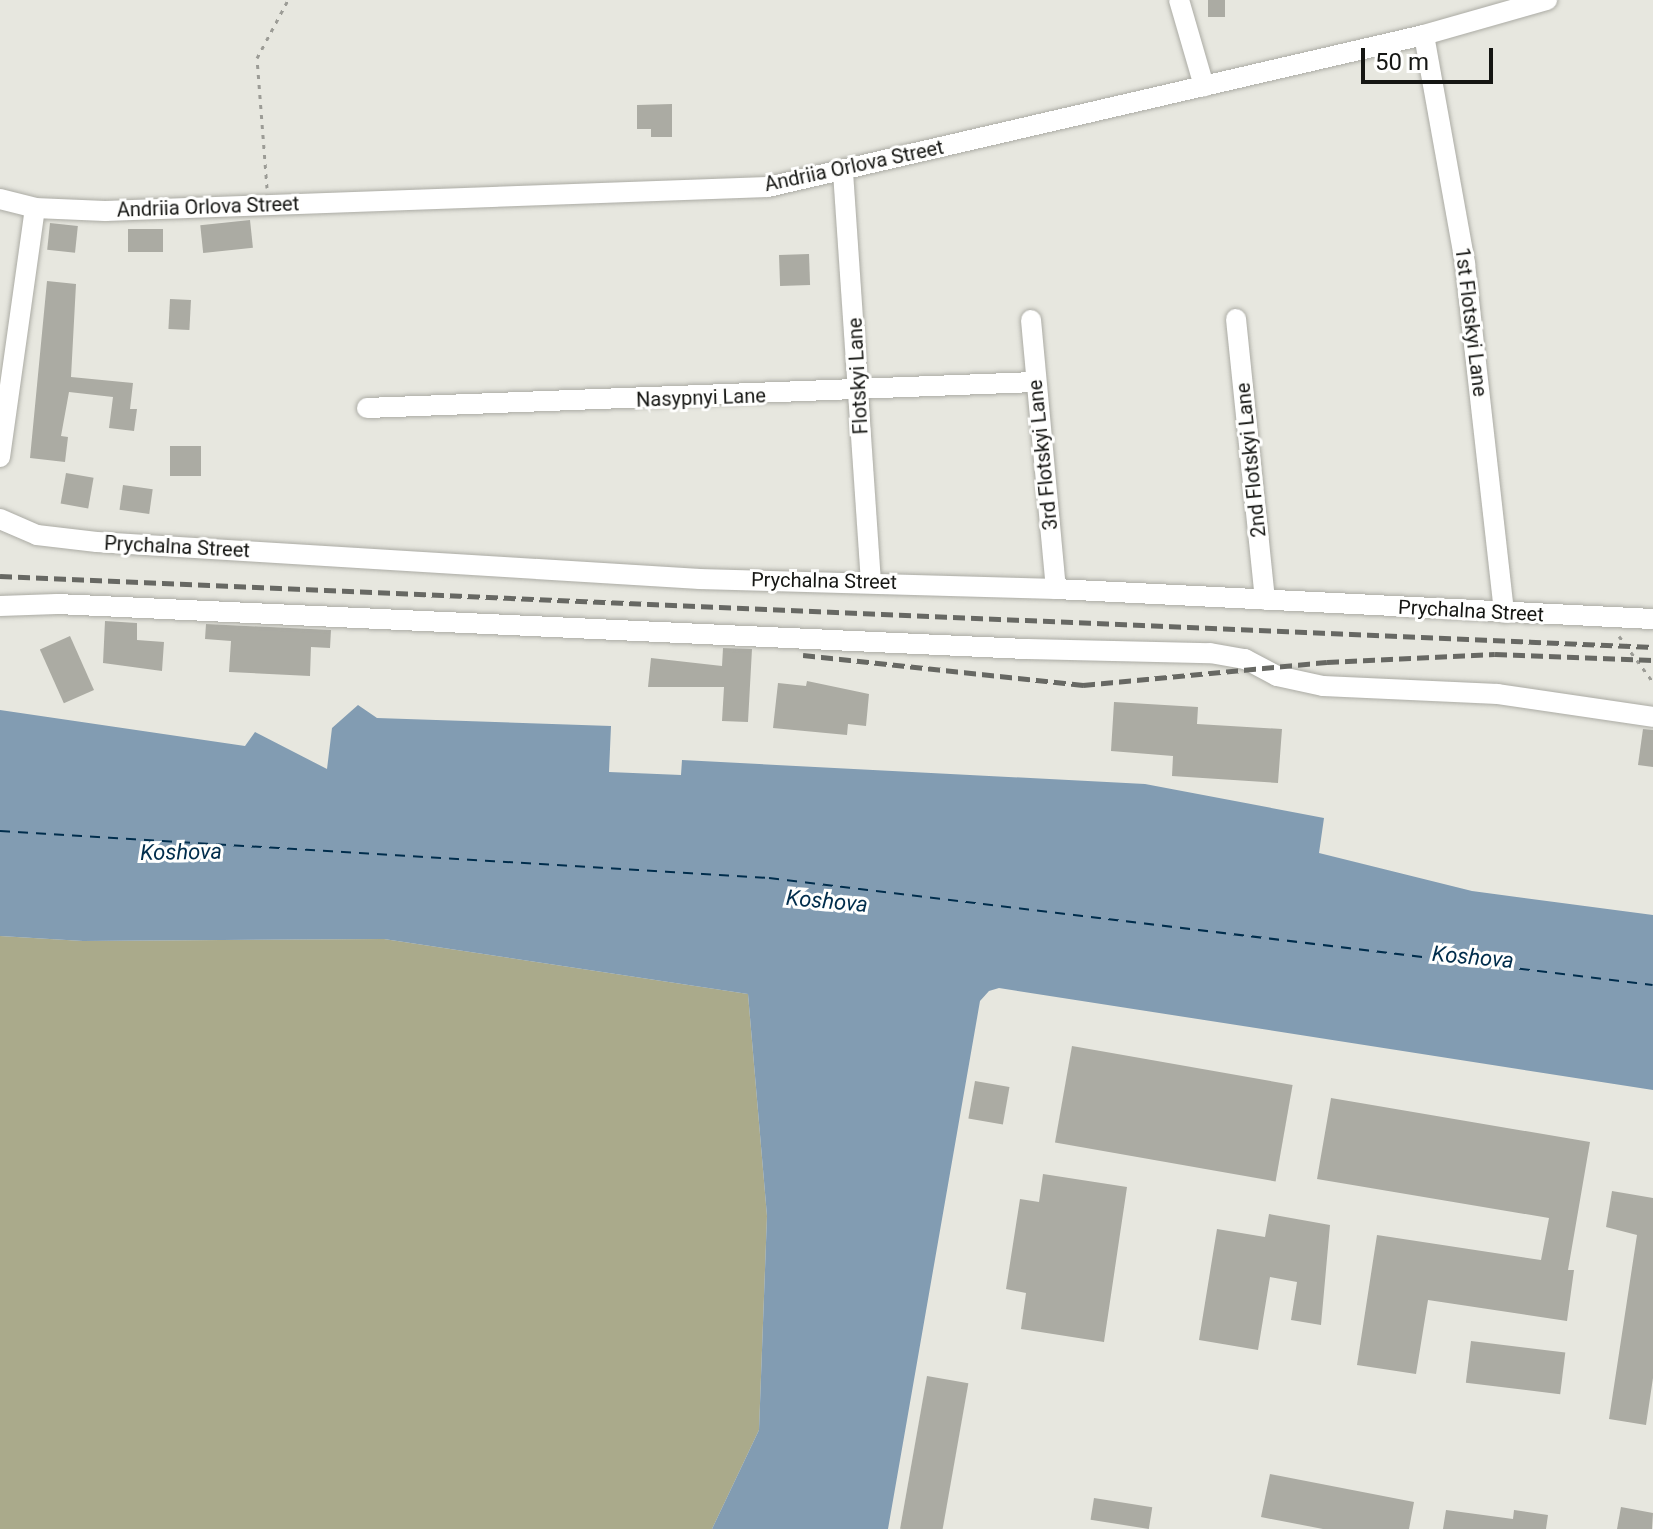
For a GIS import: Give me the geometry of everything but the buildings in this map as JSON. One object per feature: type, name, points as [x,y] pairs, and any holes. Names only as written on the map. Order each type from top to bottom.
[{"type":"street","points":[[1179,0],[1204,86]]},
{"type":"street","name":"Andriia Orlova Street","points":[[0,199],[35,208],[105,211],[768,187],[1424,35],[1547,0]]},
{"type":"street","name":"1st Flotskyi Lane","points":[[1424,35],[1465,264],[1504,613]]},
{"type":"street","name":"Flotskyi Lane","points":[[843,172],[871,582]]},
{"type":"street","points":[[0,457],[35,208]]},
{"type":"street","name":"2nd Flotskyi Lane","points":[[1236,319],[1265,600]]},
{"type":"street","name":"3rd Flotskyi Lane","points":[[1031,320],[1056,589]]},
{"type":"street","name":"Nasypnyi Lane","points":[[367,408],[858,393],[1035,382]]},
{"type":"street","name":"Prychalna Street","points":[[0,519],[37,535],[97,542],[700,579],[1056,589],[1653,619]]},
{"type":"street","points":[[0,606],[57,604],[1027,649],[1210,653],[1245,659],[1277,676],[1323,686],[1498,694],[1653,717]]},
{"type":"path","points":[[268,206],[257,58],[288,0]]},
{"type":"path","points":[[1605,617],[1653,682]]},
{"type":"green space","points":[[0,936],[83,941],[384,939],[748,994],[767,1216],[759,1430],[712,1529],[0,1529]]},
{"type":"water","name":"Koshova","points":[[358,705],[377,718],[611,726],[609,772],[681,775],[682,760],[1145,784],[1324,818],[1319,853],[1472,891],[1653,915],[1653,1090],[999,988],[989,991],[980,1001],[888,1529],[712,1529],[759,1430],[767,1216],[748,994],[384,939],[83,941],[0,936],[0,710],[245,746],[255,732],[327,769],[332,728]]},
{"type":"ferry route","points":[[0,831],[769,878],[1653,985]]},
{"type":"railway","points":[[0,576],[1653,647]]},
{"type":"railway","points":[[803,655],[1083,685],[1327,662],[1495,654],[1653,660]]}]
